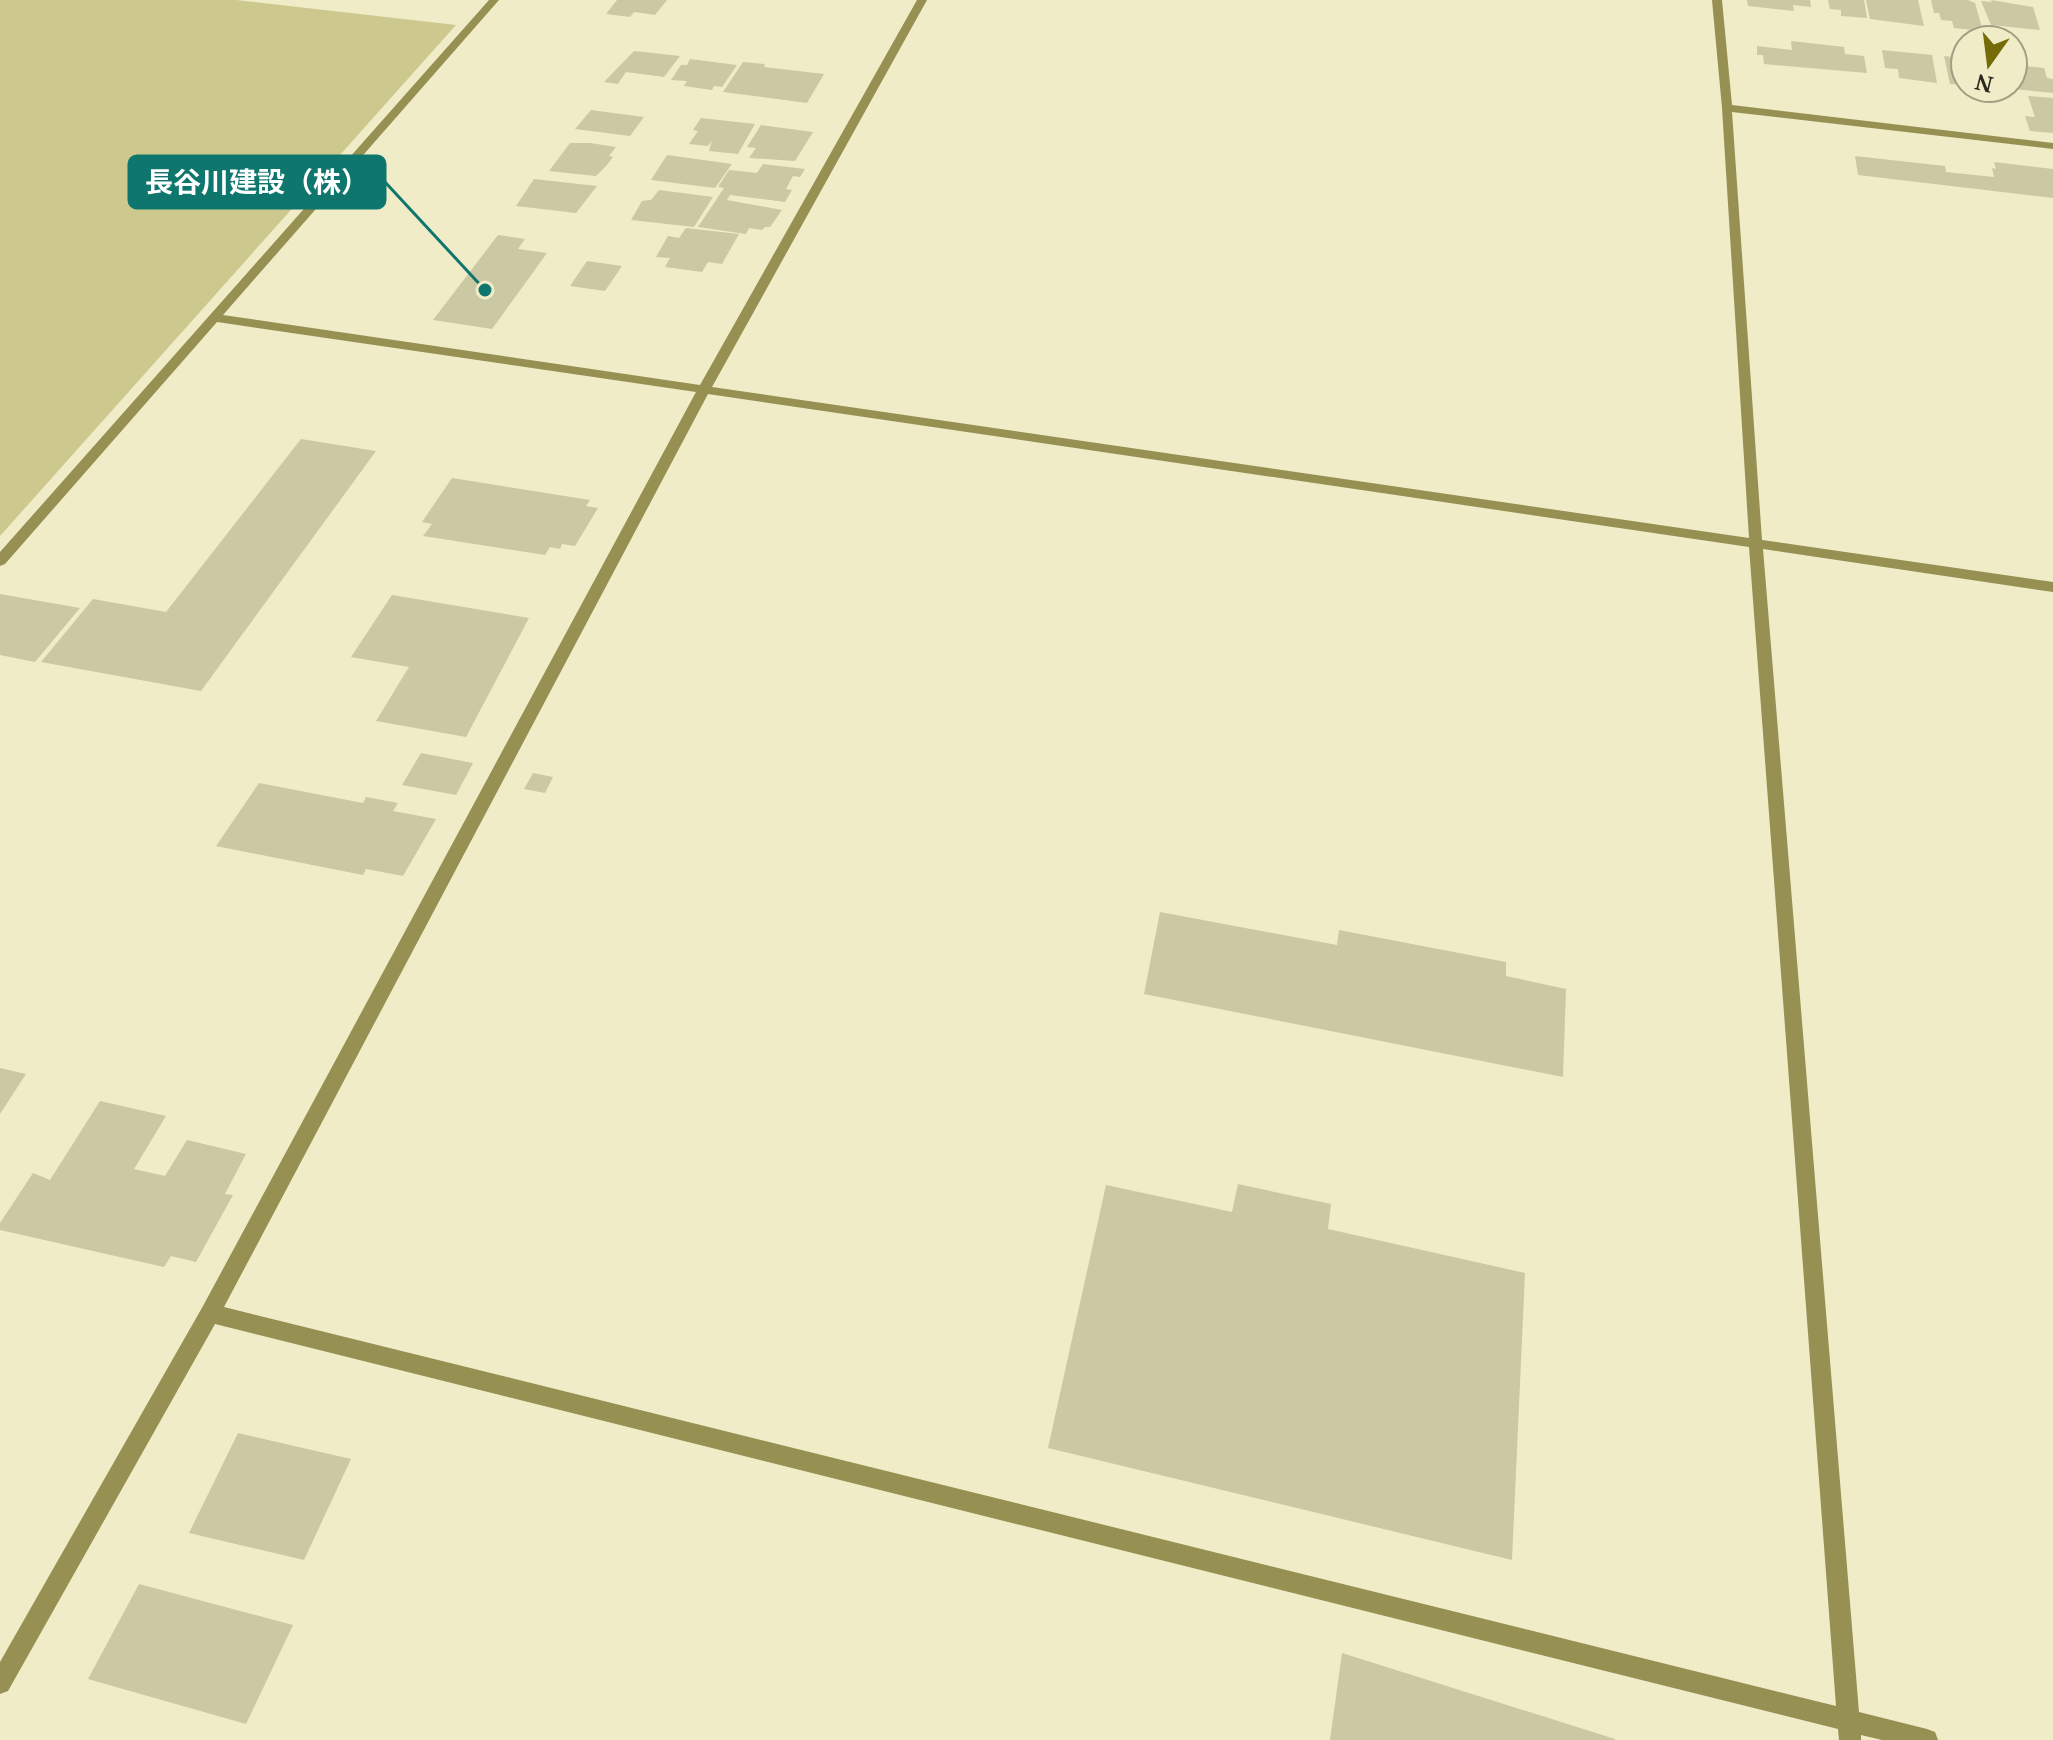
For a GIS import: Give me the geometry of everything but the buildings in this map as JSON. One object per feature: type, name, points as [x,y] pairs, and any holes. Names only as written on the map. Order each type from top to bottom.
[{"type":"street","points":[[0,561],[494,0]]},
{"type":"street","points":[[0,1683],[210,1313],[704,389],[922,0]]},
{"type":"street","points":[[1717,0],[1756,544],[1849,1731]]},
{"type":"street","points":[[1727,108],[2053,146]]},
{"type":"street","points":[[216,318],[2053,587]]},
{"type":"street","points":[[210,1313],[1849,1731],[1927,1740]]},
{"type":"shaded area","points":[[0,0],[236,0],[456,25],[0,536]]},
{"type":"place","name":"長谷川建設（株）","points":[[485,290]]}]
